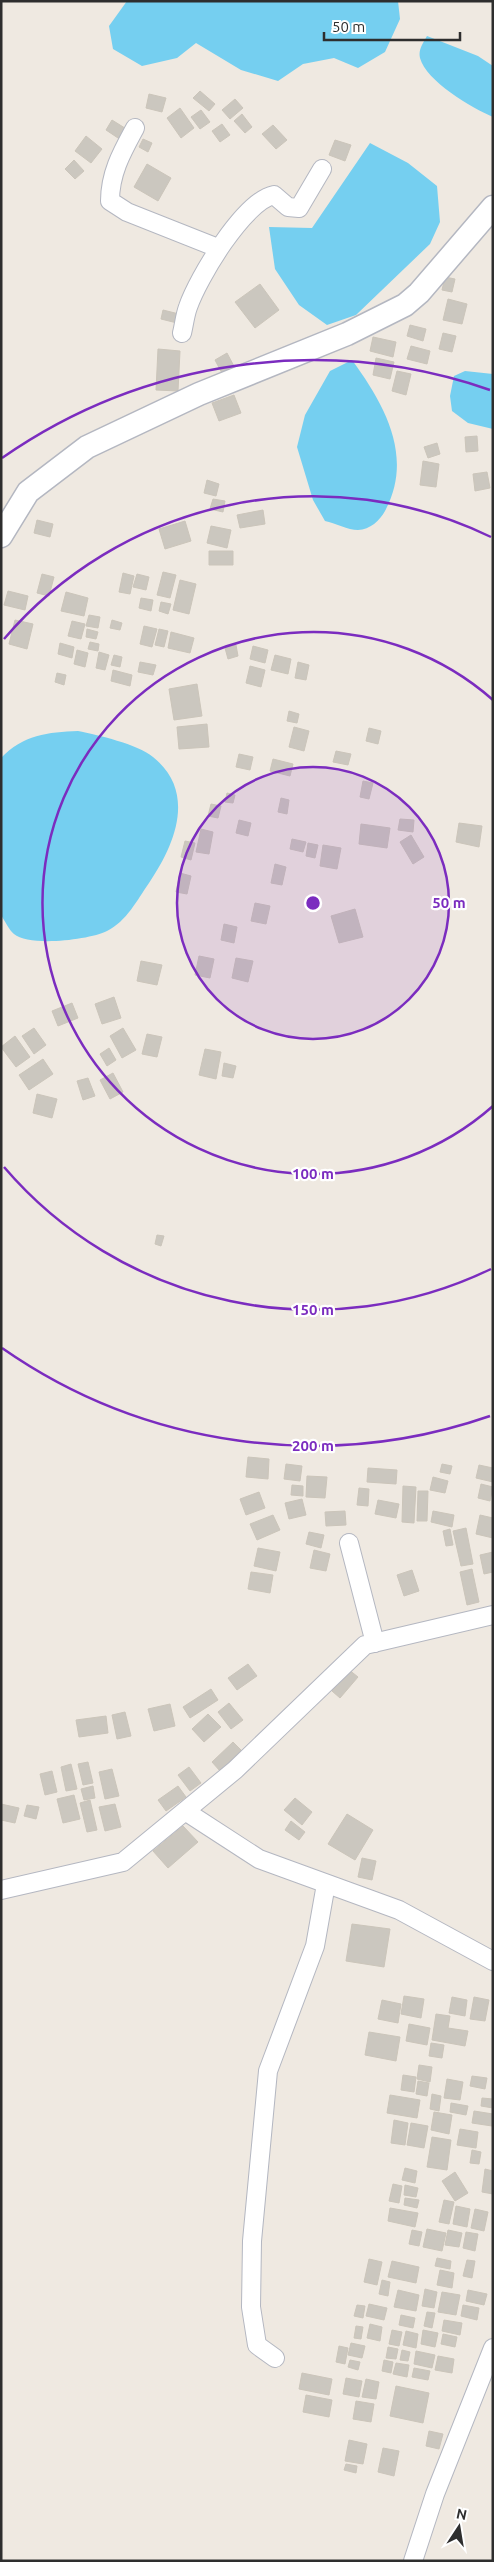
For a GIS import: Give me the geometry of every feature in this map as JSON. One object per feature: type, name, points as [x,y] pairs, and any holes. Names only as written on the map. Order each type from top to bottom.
[{"type":"street","points":[[135,128],[115,164],[110,188],[110,201],[127,212],[218,248]]},
{"type":"street","points":[[182,334],[188,306],[218,248],[265,197],[274,195],[288,207],[299,208],[322,169]]},
{"type":"street","points":[[1,536],[28,492],[87,447],[199,394],[348,334],[404,305],[419,294],[493,207]]},
{"type":"street","points":[[349,1543],[375,1643]]},
{"type":"street","points":[[1,1890],[123,1862],[235,1770],[365,1645],[493,1615]]},
{"type":"street","points":[[184,1811],[259,1859],[399,1910],[493,1961]]},
{"type":"street","points":[[275,2358],[256,2345],[251,2307],[252,2241],[259,2148],[268,2071],[315,1946],[326,1884]]},
{"type":"street","points":[[413,2561],[435,2494],[493,2348]]},
{"type":"water","points":[[127,1],[398,1],[400,19],[385,52],[358,68],[334,58],[303,64],[278,81],[241,70],[196,43],[177,58],[142,66],[113,49],[109,26]]},
{"type":"water","points":[[427,36],[478,56],[493,66],[493,117],[451,93],[431,76],[420,58],[421,47]]},
{"type":"water","points":[[370,143],[408,163],[437,186],[440,222],[430,244],[356,315],[327,325],[299,305],[275,269],[269,227],[312,228]]},
{"type":"water","points":[[352,360],[385,413],[396,451],[397,471],[393,491],[385,511],[377,521],[362,530],[350,529],[325,521],[313,500],[297,447],[305,415],[330,371]]},
{"type":"water","points":[[465,371],[493,374],[493,429],[468,423],[452,411],[450,396],[454,376]]},
{"type":"water","points":[[78,731],[128,744],[146,752],[167,771],[175,786],[178,802],[173,836],[167,852],[149,883],[131,910],[114,927],[87,937],[59,941],[22,938],[12,932],[1,915],[1,758],[18,744],[36,736],[56,732]]},
{"type":"building","points":[[200,91],[215,104],[209,111],[193,98]]},
{"type":"building","points":[[149,94],[166,98],[162,112],[146,108]]},
{"type":"building","points":[[235,99],[243,108],[230,119],[222,110]]},
{"type":"building","points":[[180,108],[194,128],[181,138],[167,118]]},
{"type":"building","points":[[201,110],[210,122],[200,129],[191,117]]},
{"type":"building","points":[[242,114],[252,127],[245,133],[234,121]]},
{"type":"building","points":[[112,120],[128,130],[121,140],[106,130]]},
{"type":"building","points":[[222,124],[230,135],[220,142],[212,131]]},
{"type":"building","points":[[273,125],[287,140],[276,149],[262,134]]},
{"type":"building","points":[[86,136],[102,149],[91,163],[75,151]]},
{"type":"building","points":[[143,139],[152,143],[148,152],[139,147]]},
{"type":"building","points":[[335,140],[351,145],[345,161],[329,155]]},
{"type":"building","points":[[74,160],[84,171],[75,179],[65,169]]},
{"type":"building","points":[[147,164],[171,178],[158,201],[134,187]]},
{"type":"building","points":[[445,277],[455,279],[452,292],[442,290]]},
{"type":"building","points":[[260,284],[279,310],[255,328],[235,302]]},
{"type":"building","points":[[448,299],[467,304],[462,324],[443,320]]},
{"type":"building","points":[[163,310],[179,314],[177,323],[161,319]]},
{"type":"building","points":[[410,325],[426,329],[423,341],[407,336]]},
{"type":"building","points":[[443,333],[456,336],[452,352],[439,349]]},
{"type":"building","points":[[373,337],[396,342],[393,357],[370,351]]},
{"type":"building","points":[[411,346],[430,351],[427,364],[407,359]]},
{"type":"building","points":[[158,349],[180,351],[178,391],[156,390]]},
{"type":"building","points":[[227,353],[236,370],[224,377],[215,360]]},
{"type":"building","points":[[376,358],[394,362],[390,379],[373,375]]},
{"type":"building","points":[[397,371],[411,374],[406,395],[392,391]]},
{"type":"building","points":[[234,395],[241,413],[219,421],[212,403]]},
{"type":"building","points":[[477,436],[478,451],[466,452],[465,437]]},
{"type":"building","points":[[437,443],[440,454],[428,458],[424,447]]},
{"type":"building","points":[[423,461],[439,464],[436,487],[420,485]]},
{"type":"building","points":[[487,472],[490,488],[475,491],[473,474]]},
{"type":"building","points":[[207,480],[219,484],[216,496],[204,493]]},
{"type":"building","points":[[213,499],[225,501],[223,512],[210,509]]},
{"type":"building","points":[[263,510],[265,524],[240,528],[237,515]]},
{"type":"building","points":[[37,520],[53,524],[50,537],[34,533]]},
{"type":"building","points":[[185,521],[191,541],[165,549],[159,529]]},
{"type":"building","points":[[211,526],[231,530],[227,548],[207,543]]},
{"type":"building","points":[[209,551],[233,551],[233,565],[209,565]]},
{"type":"building","points":[[163,572],[176,575],[170,598],[157,595]]},
{"type":"building","points":[[123,573],[134,576],[130,594],[119,592]]},
{"type":"building","points":[[42,574],[54,577],[49,596],[37,593]]},
{"type":"building","points":[[137,574],[149,577],[146,590],[133,587]]},
{"type":"building","points":[[180,580],[196,584],[189,614],[173,610]]},
{"type":"building","points":[[8,591],[28,596],[25,610],[4,605]]},
{"type":"building","points":[[66,592],[88,598],[84,616],[61,611]]},
{"type":"building","points":[[141,598],[153,600],[151,611],[139,608]]},
{"type":"building","points":[[161,602],[171,604],[168,614],[159,611]]},
{"type":"building","points":[[89,615],[100,617],[98,628],[86,626]]},
{"type":"building","points":[[15,620],[33,624],[27,649],[9,644]]},
{"type":"building","points":[[112,620],[122,623],[120,630],[110,628]]},
{"type":"building","points":[[72,621],[85,624],[81,639],[68,636]]},
{"type":"building","points":[[144,626],[157,629],[152,647],[140,644]]},
{"type":"building","points":[[87,629],[98,632],[96,639],[86,637]]},
{"type":"building","points":[[159,629],[168,631],[164,647],[155,645]]},
{"type":"building","points":[[171,632],[194,638],[190,653],[168,648]]},
{"type":"building","points":[[90,642],[99,644],[98,651],[88,649]]},
{"type":"building","points":[[60,643],[74,647],[72,658],[58,654]]},
{"type":"building","points":[[236,645],[238,656],[228,659],[225,648]]},
{"type":"building","points":[[253,646],[268,650],[265,663],[250,659]]},
{"type":"building","points":[[77,650],[88,653],[85,667],[74,664]]},
{"type":"building","points":[[99,652],[109,655],[105,670],[96,668]]},
{"type":"building","points":[[114,655],[122,657],[120,667],[111,665]]},
{"type":"building","points":[[275,655],[291,659],[288,674],[271,670]]},
{"type":"building","points":[[140,662],[156,665],[153,675],[138,672]]},
{"type":"building","points":[[298,662],[309,665],[306,680],[295,678]]},
{"type":"building","points":[[250,666],[265,670],[261,687],[246,683]]},
{"type":"building","points":[[113,670],[132,675],[130,686],[111,681]]},
{"type":"building","points":[[57,673],[66,675],[64,685],[55,682]]},
{"type":"building","points":[[197,684],[202,716],[174,720],[169,689]]},
{"type":"building","points":[[289,711],[299,714],[297,723],[287,721]]},
{"type":"building","points":[[207,724],[209,747],[179,749],[177,727]]},
{"type":"building","points":[[294,727],[309,731],[304,751],[289,747]]},
{"type":"building","points":[[369,728],[381,731],[378,744],[366,741]]},
{"type":"building","points":[[336,751],[351,754],[348,765],[333,762]]},
{"type":"building","points":[[239,754],[253,757],[250,770],[236,767]]},
{"type":"building","points":[[273,759],[293,764],[290,776],[270,771]]},
{"type":"building","points":[[363,781],[373,783],[369,799],[360,797]]},
{"type":"building","points":[[227,793],[235,795],[233,803],[225,802]]},
{"type":"building","points":[[281,798],[289,800],[287,814],[278,812]]},
{"type":"building","points":[[211,804],[221,806],[218,818],[208,816]]},
{"type":"building","points":[[400,819],[414,820],[413,832],[398,830]]},
{"type":"building","points":[[239,820],[251,823],[248,836],[236,833]]},
{"type":"building","points":[[459,823],[482,826],[479,847],[456,842]]},
{"type":"building","points":[[361,824],[390,828],[387,848],[359,844]]},
{"type":"building","points":[[201,829],[213,832],[209,854],[196,852]]},
{"type":"building","points":[[411,835],[424,857],[413,864],[400,842]]},
{"type":"building","points":[[292,839],[306,842],[303,852],[290,849]]},
{"type":"building","points":[[185,841],[195,843],[191,860],[181,857]]},
{"type":"building","points":[[308,843],[318,845],[315,858],[306,856]]},
{"type":"building","points":[[323,845],[341,848],[337,869],[320,866]]},
{"type":"building","points":[[275,864],[286,867],[282,885],[271,883]]},
{"type":"building","points":[[180,873],[191,876],[187,894],[176,892]]},
{"type":"building","points":[[255,903],[270,906],[266,924],[251,921]]},
{"type":"building","points":[[355,909],[363,937],[339,943],[331,916]]},
{"type":"building","points":[[224,924],[237,927],[234,943],[221,940]]},
{"type":"building","points":[[199,956],[214,959],[210,978],[195,975]]},
{"type":"building","points":[[236,958],[253,961],[248,982],[232,978]]},
{"type":"building","points":[[141,961],[162,965],[157,985],[137,981]]},
{"type":"building","points":[[114,997],[121,1018],[102,1024],[95,1004]]},
{"type":"building","points":[[72,1003],[78,1018],[58,1026],[52,1011]]},
{"type":"building","points":[[34,1028],[46,1045],[34,1054],[22,1036]]},
{"type":"building","points":[[123,1028],[136,1050],[122,1058],[110,1036]]},
{"type":"building","points":[[147,1034],[162,1037],[157,1057],[142,1054]]},
{"type":"building","points":[[15,1036],[30,1057],[16,1067],[1,1047]]},
{"type":"building","points":[[109,1048],[116,1060],[107,1066],[100,1054]]},
{"type":"building","points":[[205,1049],[221,1052],[216,1079],[199,1075]]},
{"type":"building","points":[[43,1059],[53,1074],[29,1090],[19,1075]]},
{"type":"building","points":[[224,1063],[236,1066],[233,1078],[222,1076]]},
{"type":"building","points":[[113,1073],[123,1092],[110,1099],[100,1080]]},
{"type":"building","points":[[88,1078],[95,1096],[83,1100],[77,1081]]},
{"type":"building","points":[[37,1094],[57,1099],[52,1118],[33,1113]]},
{"type":"building","points":[[157,1235],[164,1236],[161,1246],[155,1244]]},
{"type":"building","points":[[248,1457],[269,1459],[268,1479],[246,1477]]},
{"type":"building","points":[[286,1464],[302,1466],[300,1481],[284,1479]]},
{"type":"building","points":[[442,1464],[452,1466],[450,1474],[440,1472]]},
{"type":"building","points":[[479,1465],[493,1468],[493,1482],[476,1478]]},
{"type":"building","points":[[368,1468],[397,1470],[396,1484],[367,1482]]},
{"type":"building","points":[[307,1476],[327,1477],[325,1498],[306,1497]]},
{"type":"building","points":[[433,1477],[448,1481],[445,1493],[430,1490]]},
{"type":"building","points":[[481,1484],[493,1487],[490,1501],[478,1498]]},
{"type":"building","points":[[292,1485],[303,1486],[303,1496],[291,1495]]},
{"type":"building","points":[[403,1486],[416,1487],[414,1523],[402,1522]]},
{"type":"building","points":[[359,1488],[369,1489],[368,1506],[357,1505]]},
{"type":"building","points":[[418,1491],[428,1491],[427,1521],[417,1521]]},
{"type":"building","points":[[259,1492],[265,1508],[246,1515],[240,1499]]},
{"type":"building","points":[[302,1499],[306,1515],[289,1519],[285,1503]]},
{"type":"building","points":[[378,1500],[399,1504],[396,1518],[375,1514]]},
{"type":"building","points":[[345,1511],[346,1525],[326,1526],[325,1512]]},
{"type":"building","points":[[433,1511],[454,1515],[452,1527],[431,1522]]},
{"type":"building","points":[[273,1515],[280,1530],[257,1540],[250,1524]]},
{"type":"building","points":[[480,1515],[493,1518],[493,1538],[476,1534]]},
{"type":"building","points":[[466,1528],[473,1564],[461,1566],[453,1531]]},
{"type":"building","points":[[450,1529],[453,1545],[446,1546],[443,1531]]},
{"type":"building","points":[[309,1532],[324,1535],[321,1548],[306,1544]]},
{"type":"building","points":[[258,1548],[280,1552],[276,1571],[254,1566]]},
{"type":"building","points":[[314,1550],[330,1554],[326,1571],[310,1568]]},
{"type":"building","points":[[493,1552],[493,1572],[484,1574],[480,1555]]},
{"type":"building","points":[[472,1569],[479,1602],[467,1605],[460,1572]]},
{"type":"building","points":[[412,1570],[419,1591],[404,1596],[397,1575]]},
{"type":"building","points":[[251,1572],[273,1575],[270,1593],[248,1589]]},
{"type":"building","points":[[248,1664],[257,1676],[237,1690],[228,1678]]},
{"type":"building","points":[[348,1669],[358,1677],[340,1698],[332,1691]]},
{"type":"building","points":[[211,1689],[218,1700],[190,1718],[183,1707]]},
{"type":"building","points":[[229,1703],[243,1720],[231,1729],[218,1712]]},
{"type":"building","points":[[170,1704],[175,1726],[154,1731],[148,1709]]},
{"type":"building","points":[[125,1712],[131,1736],[117,1739],[112,1715]]},
{"type":"building","points":[[208,1714],[221,1727],[204,1742],[192,1729]]},
{"type":"building","points":[[106,1716],[108,1733],[79,1737],[76,1720]]},
{"type":"building","points":[[233,1742],[241,1750],[220,1771],[212,1762]]},
{"type":"building","points":[[88,1762],[93,1783],[83,1785],[78,1764]]},
{"type":"building","points":[[71,1764],[77,1789],[66,1791],[61,1767]]},
{"type":"building","points":[[189,1767],[201,1783],[190,1791],[178,1775]]},
{"type":"building","points":[[112,1769],[119,1796],[105,1799],[99,1772]]},
{"type":"building","points":[[52,1771],[57,1792],[45,1795],[40,1774]]},
{"type":"building","points":[[93,1786],[95,1798],[84,1800],[81,1789]]},
{"type":"building","points":[[178,1786],[186,1797],[166,1811],[158,1800]]},
{"type":"building","points":[[74,1795],[80,1819],[63,1823],[57,1799]]},
{"type":"building","points":[[295,1798],[312,1812],[302,1825],[284,1810]]},
{"type":"building","points":[[90,1800],[97,1830],[87,1832],[80,1803]]},
{"type":"building","points":[[1,1804],[19,1808],[15,1823],[1,1820]]},
{"type":"building","points":[[115,1804],[121,1827],[105,1831],[99,1807]]},
{"type":"building","points":[[27,1805],[39,1807],[36,1819],[24,1816]]},
{"type":"building","points":[[347,1814],[373,1830],[355,1860],[328,1844]]},
{"type":"building","points":[[291,1821],[305,1832],[299,1840],[285,1830]]},
{"type":"building","points":[[183,1826],[198,1842],[168,1868],[153,1851]]},
{"type":"building","points":[[362,1858],[376,1861],[372,1880],[358,1877]]},
{"type":"building","points":[[352,1924],[390,1929],[384,1967],[346,1961]]},
{"type":"building","points":[[404,1996],[424,1999],[421,2018],[401,2014]]},
{"type":"building","points":[[452,1997],[467,2000],[465,2016],[449,2013]]},
{"type":"building","points":[[474,1997],[489,2000],[485,2021],[470,2019]]},
{"type":"building","points":[[382,2000],[401,2004],[398,2023],[378,2019]]},
{"type":"building","points":[[436,2014],[450,2016],[448,2028],[468,2031],[465,2046],[432,2040]]},
{"type":"building","points":[[409,2024],[430,2028],[427,2045],[406,2041]]},
{"type":"building","points":[[369,2032],[400,2037],[396,2061],[365,2055]]},
{"type":"building","points":[[431,2043],[444,2045],[442,2058],[429,2056]]},
{"type":"building","points":[[419,2065],[432,2067],[430,2082],[417,2079]]},
{"type":"building","points":[[403,2075],[416,2077],[414,2092],[401,2090]]},
{"type":"building","points":[[472,2076],[487,2078],[485,2089],[470,2086]]},
{"type":"building","points":[[447,2079],[463,2082],[460,2100],[444,2098]]},
{"type":"building","points":[[418,2081],[429,2083],[427,2096],[416,2094]]},
{"type":"building","points":[[432,2094],[441,2096],[439,2111],[430,2109]]},
{"type":"building","points":[[390,2095],[420,2100],[417,2118],[387,2113]]},
{"type":"building","points":[[482,2098],[493,2099],[493,2108],[481,2106]]},
{"type":"building","points":[[451,2103],[468,2106],[466,2115],[450,2112]]},
{"type":"building","points":[[474,2111],[493,2114],[492,2126],[472,2123]]},
{"type":"building","points":[[434,2112],[452,2115],[449,2134],[431,2130]]},
{"type":"building","points":[[394,2120],[408,2123],[405,2145],[391,2143]]},
{"type":"building","points":[[411,2123],[428,2126],[424,2148],[407,2145]]},
{"type":"building","points":[[460,2129],[478,2132],[476,2148],[457,2145]]},
{"type":"building","points":[[432,2137],[451,2140],[447,2170],[427,2167]]},
{"type":"building","points":[[472,2150],[481,2152],[479,2164],[470,2163]]},
{"type":"building","points":[[405,2168],[417,2171],[415,2183],[402,2180]]},
{"type":"building","points":[[485,2169],[493,2171],[493,2194],[482,2192]]},
{"type":"building","points":[[455,2172],[468,2193],[455,2201],[442,2181]]},
{"type":"building","points":[[393,2184],[402,2186],[399,2203],[389,2201]]},
{"type":"building","points":[[405,2185],[418,2188],[416,2197],[404,2195]]},
{"type":"building","points":[[405,2198],[419,2200],[417,2208],[404,2205]]},
{"type":"building","points":[[444,2200],[454,2202],[449,2224],[439,2222]]},
{"type":"building","points":[[456,2206],[470,2209],[467,2227],[453,2224]]},
{"type":"building","points":[[390,2208],[418,2213],[415,2227],[388,2221]]},
{"type":"building","points":[[475,2209],[488,2212],[484,2231],[471,2228]]},
{"type":"building","points":[[427,2229],[446,2233],[442,2251],[423,2247]]},
{"type":"building","points":[[412,2230],[422,2232],[419,2246],[409,2244]]},
{"type":"building","points":[[448,2230],[462,2233],[459,2247],[445,2245]]},
{"type":"building","points":[[466,2232],[478,2234],[475,2251],[463,2248]]},
{"type":"building","points":[[437,2258],[451,2261],[450,2269],[435,2266]]},
{"type":"building","points":[[369,2259],[382,2262],[377,2285],[364,2282]]},
{"type":"building","points":[[467,2260],[475,2261],[472,2278],[463,2276]]},
{"type":"building","points":[[392,2261],[419,2267],[416,2283],[388,2277]]},
{"type":"building","points":[[440,2270],[454,2273],[452,2288],[437,2285]]},
{"type":"building","points":[[382,2280],[390,2282],[388,2296],[379,2294]]},
{"type":"building","points":[[425,2289],[437,2292],[434,2308],[422,2306]]},
{"type":"building","points":[[398,2290],[419,2295],[416,2311],[394,2307]]},
{"type":"building","points":[[468,2290],[487,2294],[484,2305],[466,2301]]},
{"type":"building","points":[[442,2292],[460,2295],[456,2315],[438,2312]]},
{"type":"building","points":[[369,2304],[387,2308],[384,2320],[366,2316]]},
{"type":"building","points":[[357,2305],[365,2306],[363,2318],[354,2316]]},
{"type":"building","points":[[463,2305],[479,2308],[477,2320],[461,2316]]},
{"type":"building","points":[[427,2312],[435,2313],[432,2328],[424,2326]]},
{"type":"building","points":[[401,2315],[415,2318],[413,2328],[399,2325]]},
{"type":"building","points":[[444,2320],[462,2323],[460,2335],[442,2331]]},
{"type":"building","points":[[370,2324],[382,2327],[380,2341],[367,2338]]},
{"type":"building","points":[[356,2326],[363,2327],[361,2339],[354,2338]]},
{"type":"building","points":[[392,2330],[402,2332],[399,2346],[389,2344]]},
{"type":"building","points":[[423,2330],[438,2333],[435,2347],[421,2344]]},
{"type":"building","points":[[406,2331],[418,2334],[416,2348],[403,2345]]},
{"type":"building","points":[[443,2334],[457,2337],[455,2347],[441,2344]]},
{"type":"building","points":[[351,2343],[365,2346],[362,2358],[348,2355]]},
{"type":"building","points":[[339,2346],[348,2348],[345,2364],[336,2362]]},
{"type":"building","points":[[388,2347],[398,2349],[396,2359],[386,2358]]},
{"type":"building","points":[[402,2350],[410,2352],[408,2361],[400,2360]]},
{"type":"building","points":[[416,2351],[435,2355],[432,2368],[414,2364]]},
{"type":"building","points":[[438,2356],[454,2359],[452,2373],[435,2370]]},
{"type":"building","points":[[350,2360],[360,2362],[358,2370],[348,2367]]},
{"type":"building","points":[[384,2360],[393,2362],[391,2373],[382,2371]]},
{"type":"building","points":[[396,2363],[409,2365],[407,2377],[393,2374]]},
{"type":"building","points":[[414,2368],[430,2371],[428,2380],[412,2377]]},
{"type":"building","points":[[302,2373],[332,2379],[329,2395],[299,2389]]},
{"type":"building","points":[[346,2378],[362,2381],[359,2397],[343,2394]]},
{"type":"building","points":[[366,2379],[379,2382],[376,2399],[362,2397]]},
{"type":"building","points":[[396,2386],[429,2393],[423,2423],[390,2416]]},
{"type":"building","points":[[306,2395],[332,2400],[329,2417],[303,2412]]},
{"type":"building","points":[[356,2401],[374,2404],[371,2422],[353,2419]]},
{"type":"building","points":[[429,2431],[443,2434],[439,2449],[426,2446]]},
{"type":"building","points":[[349,2440],[367,2444],[363,2464],[345,2461]]},
{"type":"building","points":[[383,2448],[399,2451],[394,2476],[378,2472]]},
{"type":"building","points":[[346,2464],[357,2466],[356,2473],[344,2470]]}]
